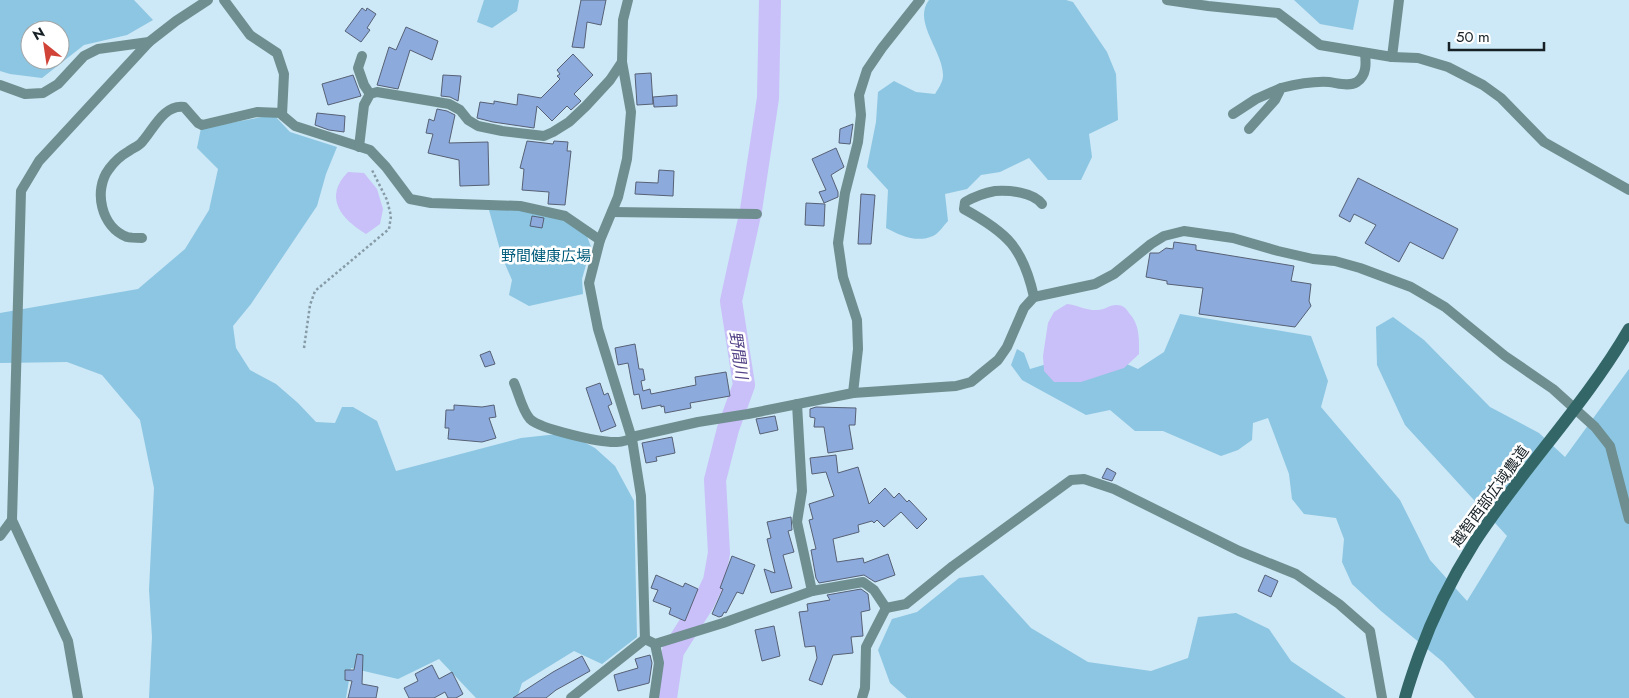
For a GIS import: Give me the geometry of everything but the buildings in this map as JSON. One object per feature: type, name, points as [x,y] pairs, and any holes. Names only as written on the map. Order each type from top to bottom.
[{"type":"street","points":[[78,698],[68,641],[12,520],[20,191],[39,161],[149,42],[182,16],[208,0]]},
{"type":"street","points":[[224,0],[250,35],[277,53],[284,74],[282,115],[295,126],[370,150],[386,166],[410,199],[431,203],[520,206],[565,216],[600,240]]},
{"type":"street","points":[[628,0],[622,20],[622,62],[631,112],[627,159],[618,197],[600,240],[589,283],[598,329],[632,438],[641,496],[645,639]]},
{"type":"street","points":[[853,392],[858,349],[857,320],[843,277],[838,243],[845,193],[858,142],[861,115],[859,95],[867,70],[920,0]]},
{"type":"street","points":[[1167,0],[1278,13],[1320,45],[1392,57],[1418,58],[1448,66],[1483,85],[1501,98],[1544,142],[1629,190]]},
{"type":"street","points":[[1392,57],[1399,0]]},
{"type":"street","points":[[0,85],[25,94],[43,93],[58,84],[84,56],[98,49],[149,42]]},
{"type":"street","points":[[1233,114],[1256,99],[1282,88],[1301,83],[1328,82],[1349,84],[1356,82],[1363,74],[1366,65],[1365,53]]},
{"type":"street","points":[[362,56],[358,68],[364,85],[370,94]]},
{"type":"street","points":[[363,148],[364,105],[370,94],[376,92],[449,104],[460,110],[468,120],[478,126],[502,132],[544,136],[569,122],[586,106],[610,80],[622,62]]},
{"type":"street","points":[[1249,129],[1275,100],[1282,88]]},
{"type":"street","points":[[142,238],[128,237],[116,230],[105,216],[101,204],[100,186],[109,169],[127,152],[141,144],[168,111],[178,106],[184,107],[202,125],[257,112],[282,113]]},
{"type":"street","points":[[1034,297],[1022,258],[1011,242],[994,227],[964,209],[965,202],[995,191],[1009,191],[1038,198],[1042,204]]},
{"type":"street","points":[[612,212],[757,214]]},
{"type":"street","points":[[514,383],[529,418],[535,423],[550,429],[607,442],[618,442],[698,422],[853,392],[956,386],[970,382],[998,360],[1007,347],[1024,308],[1034,297],[1095,284],[1114,274],[1164,236],[1184,231],[1233,238],[1304,257],[1335,261],[1411,287],[1445,307],[1505,356],[1553,389],[1595,427],[1610,446],[1629,519]]},
{"type":"street","name":"越智西部広域農道","points":[[1405,698],[1428,631],[1442,600],[1466,558],[1501,505],[1613,356],[1629,328]]},
{"type":"street","points":[[797,404],[802,491],[796,522],[812,591]]},
{"type":"street","points":[[886,608],[906,604],[953,566],[1071,480],[1084,479],[1114,489],[1239,551],[1296,574],[1339,604],[1370,631],[1382,698]]},
{"type":"street","points":[[0,536],[12,520]]},
{"type":"street","points":[[645,639],[655,644],[722,624],[812,591],[864,582],[874,590],[886,608]]},
{"type":"street","points":[[862,698],[865,688],[866,647],[886,608]]},
{"type":"street","points":[[571,698],[645,639]]},
{"type":"street","points":[[654,698],[659,663],[655,644]]},
{"type":"path","points":[[304,348],[310,305],[315,291],[389,229],[391,216],[387,200],[363,148]]},
{"type":"green space","points":[[0,0],[134,0],[153,20],[127,35],[84,45],[70,56],[70,20],[20,20],[20,70],[52,70],[42,78],[0,71]]},
{"type":"green space","points":[[484,0],[519,0],[517,11],[492,28],[477,22]]},
{"type":"green space","points":[[929,0],[1066,0],[1073,2],[1107,52],[1116,74],[1118,120],[1089,134],[1092,157],[1081,180],[1048,180],[1029,158],[1000,172],[981,175],[967,189],[945,194],[948,221],[933,236],[915,239],[886,228],[888,190],[867,167],[876,122],[878,92],[894,81],[916,92],[935,94],[942,81],[942,67],[924,18]]},
{"type":"green space","points":[[1294,0],[1359,0],[1353,30],[1320,24]]},
{"type":"green space","points":[[274,115],[290,132],[337,147],[326,174],[317,206],[251,304],[233,326],[236,348],[250,370],[276,384],[316,422],[335,423],[342,407],[353,407],[377,421],[396,471],[521,438],[567,433],[595,448],[615,466],[634,501],[637,637],[602,664],[574,651],[522,683],[517,698],[476,698],[439,659],[398,679],[351,668],[346,698],[149,698],[152,637],[149,590],[154,488],[140,420],[102,375],[67,362],[0,363],[0,313],[138,289],[185,249],[209,210],[218,169],[197,148],[201,128]]},
{"type":"green space","name":"野間健康広場","points":[[507,208],[563,218],[587,236],[591,247],[582,279],[583,294],[529,306],[509,295],[512,280],[502,257],[489,210]]},
{"type":"green space","points":[[1180,314],[1311,336],[1328,381],[1321,407],[1400,500],[1430,560],[1467,601],[1507,536],[1405,425],[1377,365],[1376,327],[1393,317],[1424,340],[1490,407],[1539,433],[1565,457],[1629,369],[1629,698],[1475,698],[1443,662],[1381,611],[1352,584],[1342,562],[1344,539],[1336,518],[1304,514],[1292,499],[1289,474],[1268,418],[1253,423],[1252,440],[1238,450],[1221,456],[1163,431],[1135,431],[1110,410],[1086,415],[1022,380],[1011,365],[1017,349],[1024,353],[1030,369],[1057,361],[1111,357],[1138,369],[1164,352]]},
{"type":"green space","points":[[983,575],[1031,628],[1088,662],[1151,671],[1188,658],[1198,617],[1236,613],[1269,629],[1291,661],[1346,698],[907,698],[890,683],[878,650],[892,619],[917,612],[959,578]]},
{"type":"shaded area","points":[[348,172],[364,173],[377,189],[383,209],[380,224],[366,234],[349,222],[338,207],[336,199],[337,190]]},
{"type":"shaded area","points":[[1067,304],[1094,310],[1114,305],[1124,307],[1133,318],[1137,327],[1139,354],[1124,368],[1081,382],[1054,382],[1044,371],[1043,356],[1048,323],[1054,312]]},
{"type":"waterway","name":"野間川","points":[[666,698],[673,651],[704,602],[714,581],[719,553],[715,480],[728,429],[744,385],[731,301],[751,210],[768,98],[770,0]]}]
